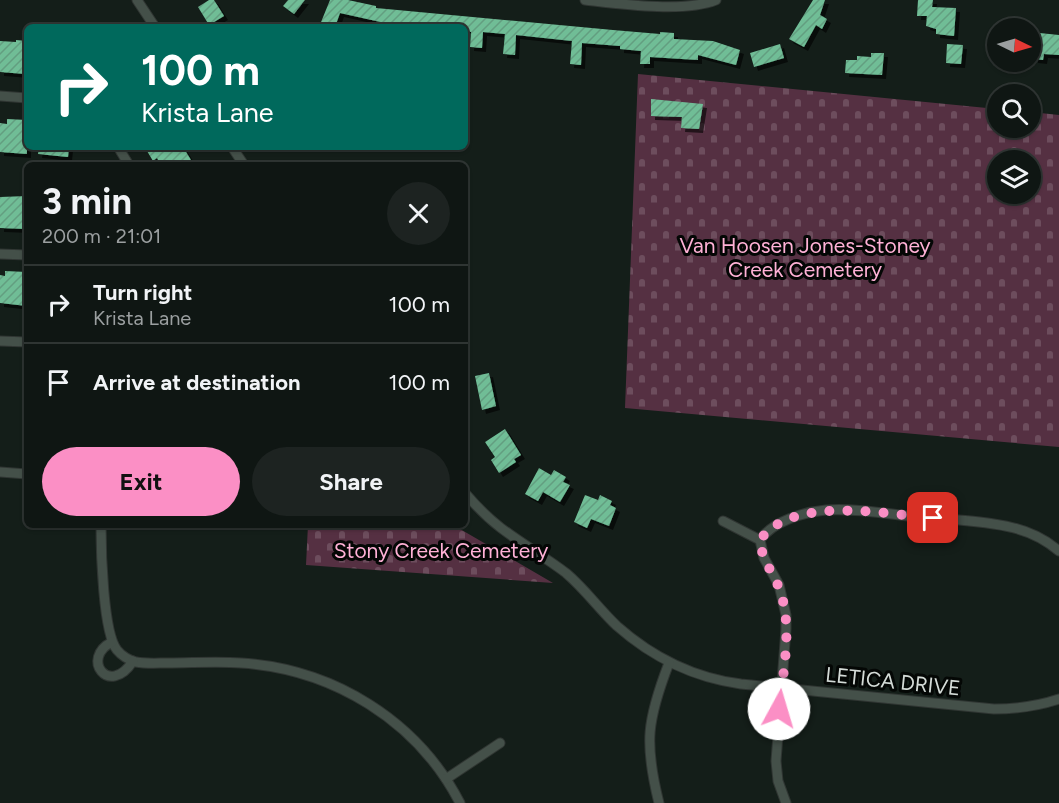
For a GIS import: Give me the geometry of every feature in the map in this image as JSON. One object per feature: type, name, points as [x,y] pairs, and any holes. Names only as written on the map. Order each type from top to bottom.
[{"type":"street","points":[[137,0],[153,24]]},
{"type":"street","points":[[585,0],[654,5],[703,5],[716,0]]},
{"type":"street","points":[[0,96],[24,98]]},
{"type":"street","points":[[0,254],[24,255]]},
{"type":"street","points":[[0,341],[24,342]]},
{"type":"street","points":[[0,472],[24,474]]},
{"type":"street","name":"LETICA DRIVE","points":[[468,496],[500,527],[577,582],[628,635],[669,663],[718,680],[994,709],[1041,705],[1059,699]]},
{"type":"street","points":[[760,540],[771,529],[804,514],[838,510],[995,524],[1031,534],[1059,551]]},
{"type":"street","points":[[723,521],[760,540]]},
{"type":"street","points":[[101,528],[110,636],[117,650],[133,661],[262,664],[329,682],[361,698],[404,729],[436,764],[460,803]]},
{"type":"street","points":[[760,540],[764,558],[779,585],[786,615],[776,761],[778,782],[786,803]]},
{"type":"street","points":[[112,642],[105,646],[98,657],[98,664],[104,674],[116,677],[123,674],[133,661]]},
{"type":"street","points":[[659,803],[651,768],[649,732],[654,704],[669,663]]},
{"type":"street","points":[[446,779],[500,744]]},
{"type":"green space","name":"Van Hoosen Jones-Stoney Creek Cemetery","points":[[638,74],[987,108],[987,138],[1041,138],[1041,113],[1059,115],[1059,447],[625,408]]},
{"type":"green space","name":"Stony Creek Cemetery","points":[[308,528],[459,528],[553,583],[306,565]]},
{"type":"building","points":[[209,0],[214,0],[224,16],[208,24],[198,7]]},
{"type":"building","points":[[288,0],[305,0],[294,14],[283,6]]},
{"type":"building","points":[[330,0],[348,0],[376,6],[376,8],[660,34],[660,32],[674,33],[674,39],[713,41],[740,50],[736,65],[698,55],[698,60],[650,57],[650,64],[640,64],[641,51],[620,49],[620,46],[582,43],[581,65],[570,64],[572,41],[516,35],[515,55],[503,54],[505,34],[483,32],[482,48],[470,47],[471,32],[468,32],[468,24],[395,24],[340,13],[336,24],[320,24]]},
{"type":"building","points":[[813,0],[825,0],[820,15],[827,19],[822,29],[816,25],[804,47],[789,39]]},
{"type":"building","points":[[918,0],[933,0],[932,7],[956,8],[954,36],[936,34],[936,29],[926,26],[927,16],[917,16]]},
{"type":"building","points":[[1041,33],[1059,35],[1059,55],[1044,54],[1043,60],[1041,60]]},
{"type":"building","points":[[16,40],[24,41],[24,74],[0,72],[0,41],[16,42]]},
{"type":"building","points":[[780,44],[784,58],[754,67],[750,53]]},
{"type":"building","points":[[947,44],[963,45],[961,64],[946,63]]},
{"type":"building","points":[[871,53],[884,53],[882,75],[845,73],[846,60],[857,60],[857,56],[871,57]]},
{"type":"building","points":[[651,99],[703,104],[699,129],[681,128],[682,117],[651,116]]},
{"type":"building","points":[[7,119],[24,120],[24,150],[27,150],[27,154],[0,152],[0,123],[7,124]]},
{"type":"building","points":[[39,150],[69,150],[68,157],[38,154]]},
{"type":"building","points":[[185,150],[192,162],[159,162],[157,158],[153,161],[147,151]]},
{"type":"building","points":[[24,196],[24,229],[0,228],[0,197]]},
{"type":"building","points":[[5,271],[24,272],[24,306],[0,303],[0,275],[5,276]]},
{"type":"building","points":[[489,373],[496,406],[482,410],[475,376]]},
{"type":"building","points":[[505,429],[521,455],[514,459],[516,462],[499,473],[491,460],[495,457],[485,442]]},
{"type":"building","points":[[539,468],[551,475],[554,470],[566,477],[563,482],[570,485],[560,502],[543,492],[538,501],[525,494]]},
{"type":"building","points":[[585,495],[598,500],[600,495],[612,501],[610,505],[616,508],[609,526],[591,519],[587,528],[574,522]]},
{"type":"route","points":[[779,709],[786,615],[779,585],[760,549],[760,540],[764,534],[804,514],[824,510],[849,510],[933,518]]}]
